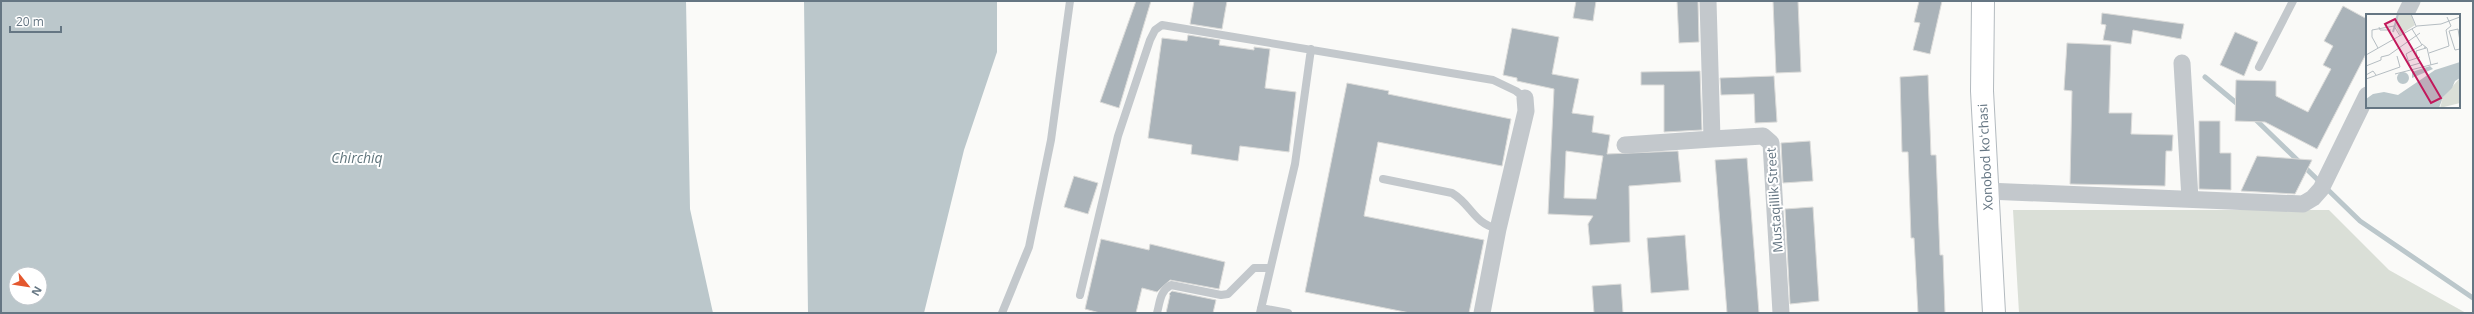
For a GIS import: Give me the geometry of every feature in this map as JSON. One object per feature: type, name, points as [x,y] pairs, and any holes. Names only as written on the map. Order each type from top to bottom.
[{"type":"main road","name":"Xonobod koʻchasi","points":[[1983,1],[1981,55],[1994,313]]},
{"type":"street","points":[[1708,1],[1712,139]]},
{"type":"street","points":[[2406,14],[2412,1]]},
{"type":"street","points":[[2182,62],[2190,199]]},
{"type":"street","points":[[1987,191],[2303,204],[2313,198],[2329,175],[2366,97]]},
{"type":"street","points":[[1482,313],[1498,229],[1526,111],[1525,98]]},
{"type":"street","name":"Mustaqillik Street","points":[[1625,145],[1764,136],[1771,143],[1781,313]]},
{"type":"lane","points":[[1002,313],[1029,247],[1052,140],[1070,1]]},
{"type":"lane","points":[[2259,67],[2293,1]]},
{"type":"lane","points":[[1080,295],[1118,136],[1155,30],[1162,25],[1493,80],[1516,91],[1525,98]]},
{"type":"lane","points":[[1288,313],[1260,310],[1295,164],[1311,49]]},
{"type":"lane","points":[[1383,179],[1452,193],[1460,198],[1480,222],[1498,229]]},
{"type":"lane","points":[[1157,313],[1161,295],[1165,288],[1171,285],[1221,295],[1228,294],[1254,268],[1270,268]]},
{"type":"shaded area","points":[[2013,210],[2329,210],[2389,270],[2466,313],[2019,313]]},
{"type":"water","name":"Chirchiq","points":[[1,1],[686,1],[690,209],[713,313],[1,313]]},
{"type":"water","points":[[804,1],[997,1],[997,52],[964,150],[924,313],[808,313]]},
{"type":"building","points":[[1136,1],[1151,1],[1119,108],[1100,102]]},
{"type":"building","points":[[1194,1],[1227,1],[1222,29],[1190,24]]},
{"type":"building","points":[[1576,1],[1596,1],[1593,21],[1573,18]]},
{"type":"building","points":[[1677,1],[1698,1],[1699,42],[1679,43]]},
{"type":"building","points":[[1773,1],[1798,1],[1801,72],[1776,73]]},
{"type":"building","points":[[1919,1],[1942,1],[1930,54],[1913,50],[1920,23],[1914,22]]},
{"type":"building","points":[[2343,6],[2366,18],[2366,54],[2317,149],[2265,122],[2235,121],[2236,80],[2276,81],[2276,96],[2308,112],[2331,69],[2323,65],[2333,46],[2324,41]]},
{"type":"building","points":[[2102,13],[2184,24],[2181,39],[2133,30],[2131,44],[2103,40],[2106,25],[2101,24]]},
{"type":"building","points":[[1512,28],[1559,37],[1552,74],[1579,79],[1572,113],[1594,116],[1592,132],[1610,135],[1607,154],[1678,151],[1681,182],[1629,186],[1630,242],[1590,245],[1588,224],[1593,216],[1548,214],[1554,89],[1517,81],[1517,78],[1503,75]],"holes":[[[1566,151],[1603,156],[1596,199],[1564,198]]]},
{"type":"building","points":[[2235,32],[2258,42],[2244,76],[2220,65]]},
{"type":"building","points":[[1188,35],[1220,40],[1219,45],[1254,50],[1254,47],[1270,49],[1265,88],[1296,92],[1289,152],[1240,146],[1238,161],[1191,154],[1192,145],[1148,138],[1162,38],[1187,41]]},
{"type":"building","points":[[2067,43],[2111,45],[2109,113],[2132,113],[2131,134],[2173,135],[2172,151],[2166,151],[2165,186],[2070,184],[2072,91],[2064,90]]},
{"type":"building","points":[[1700,71],[1702,130],[1664,132],[1664,85],[1641,85],[1641,72]]},
{"type":"building","points":[[1928,75],[1931,155],[1936,155],[1940,255],[1943,255],[1945,313],[1918,313],[1914,238],[1911,238],[1908,152],[1902,152],[1900,77]]},
{"type":"building","points":[[1774,76],[1777,122],[1755,123],[1754,94],[1721,95],[1720,78]]},
{"type":"building","points":[[1347,83],[1389,91],[1388,94],[1511,119],[1502,166],[1378,142],[1364,216],[1484,240],[1469,313],[1410,313],[1305,292]]},
{"type":"building","points":[[2199,121],[2220,121],[2220,153],[2231,153],[2231,190],[2199,189]]},
{"type":"building","points":[[1810,141],[1813,181],[1783,183],[1781,143]]},
{"type":"building","points":[[2257,156],[2312,160],[2295,194],[2241,191]]},
{"type":"building","points":[[1747,158],[1759,313],[1727,313],[1715,160]]},
{"type":"building","points":[[1074,176],[1098,183],[1088,214],[1064,207]]},
{"type":"building","points":[[1813,207],[1819,301],[1790,304],[1785,209]]},
{"type":"building","points":[[1685,235],[1689,290],[1651,293],[1647,238]]},
{"type":"building","points":[[1101,239],[1149,250],[1150,244],[1225,262],[1219,289],[1170,280],[1157,292],[1142,288],[1136,313],[1100,313],[1085,309]]},
{"type":"building","points":[[1621,284],[1623,313],[1594,313],[1592,286]]},
{"type":"building","points":[[1172,291],[1216,300],[1213,313],[1166,313],[1169,294]]},
{"type":"waterway","points":[[2205,77],[2240,106]]},
{"type":"waterway","points":[[2254,118],[2360,221],[2473,298]]}]
